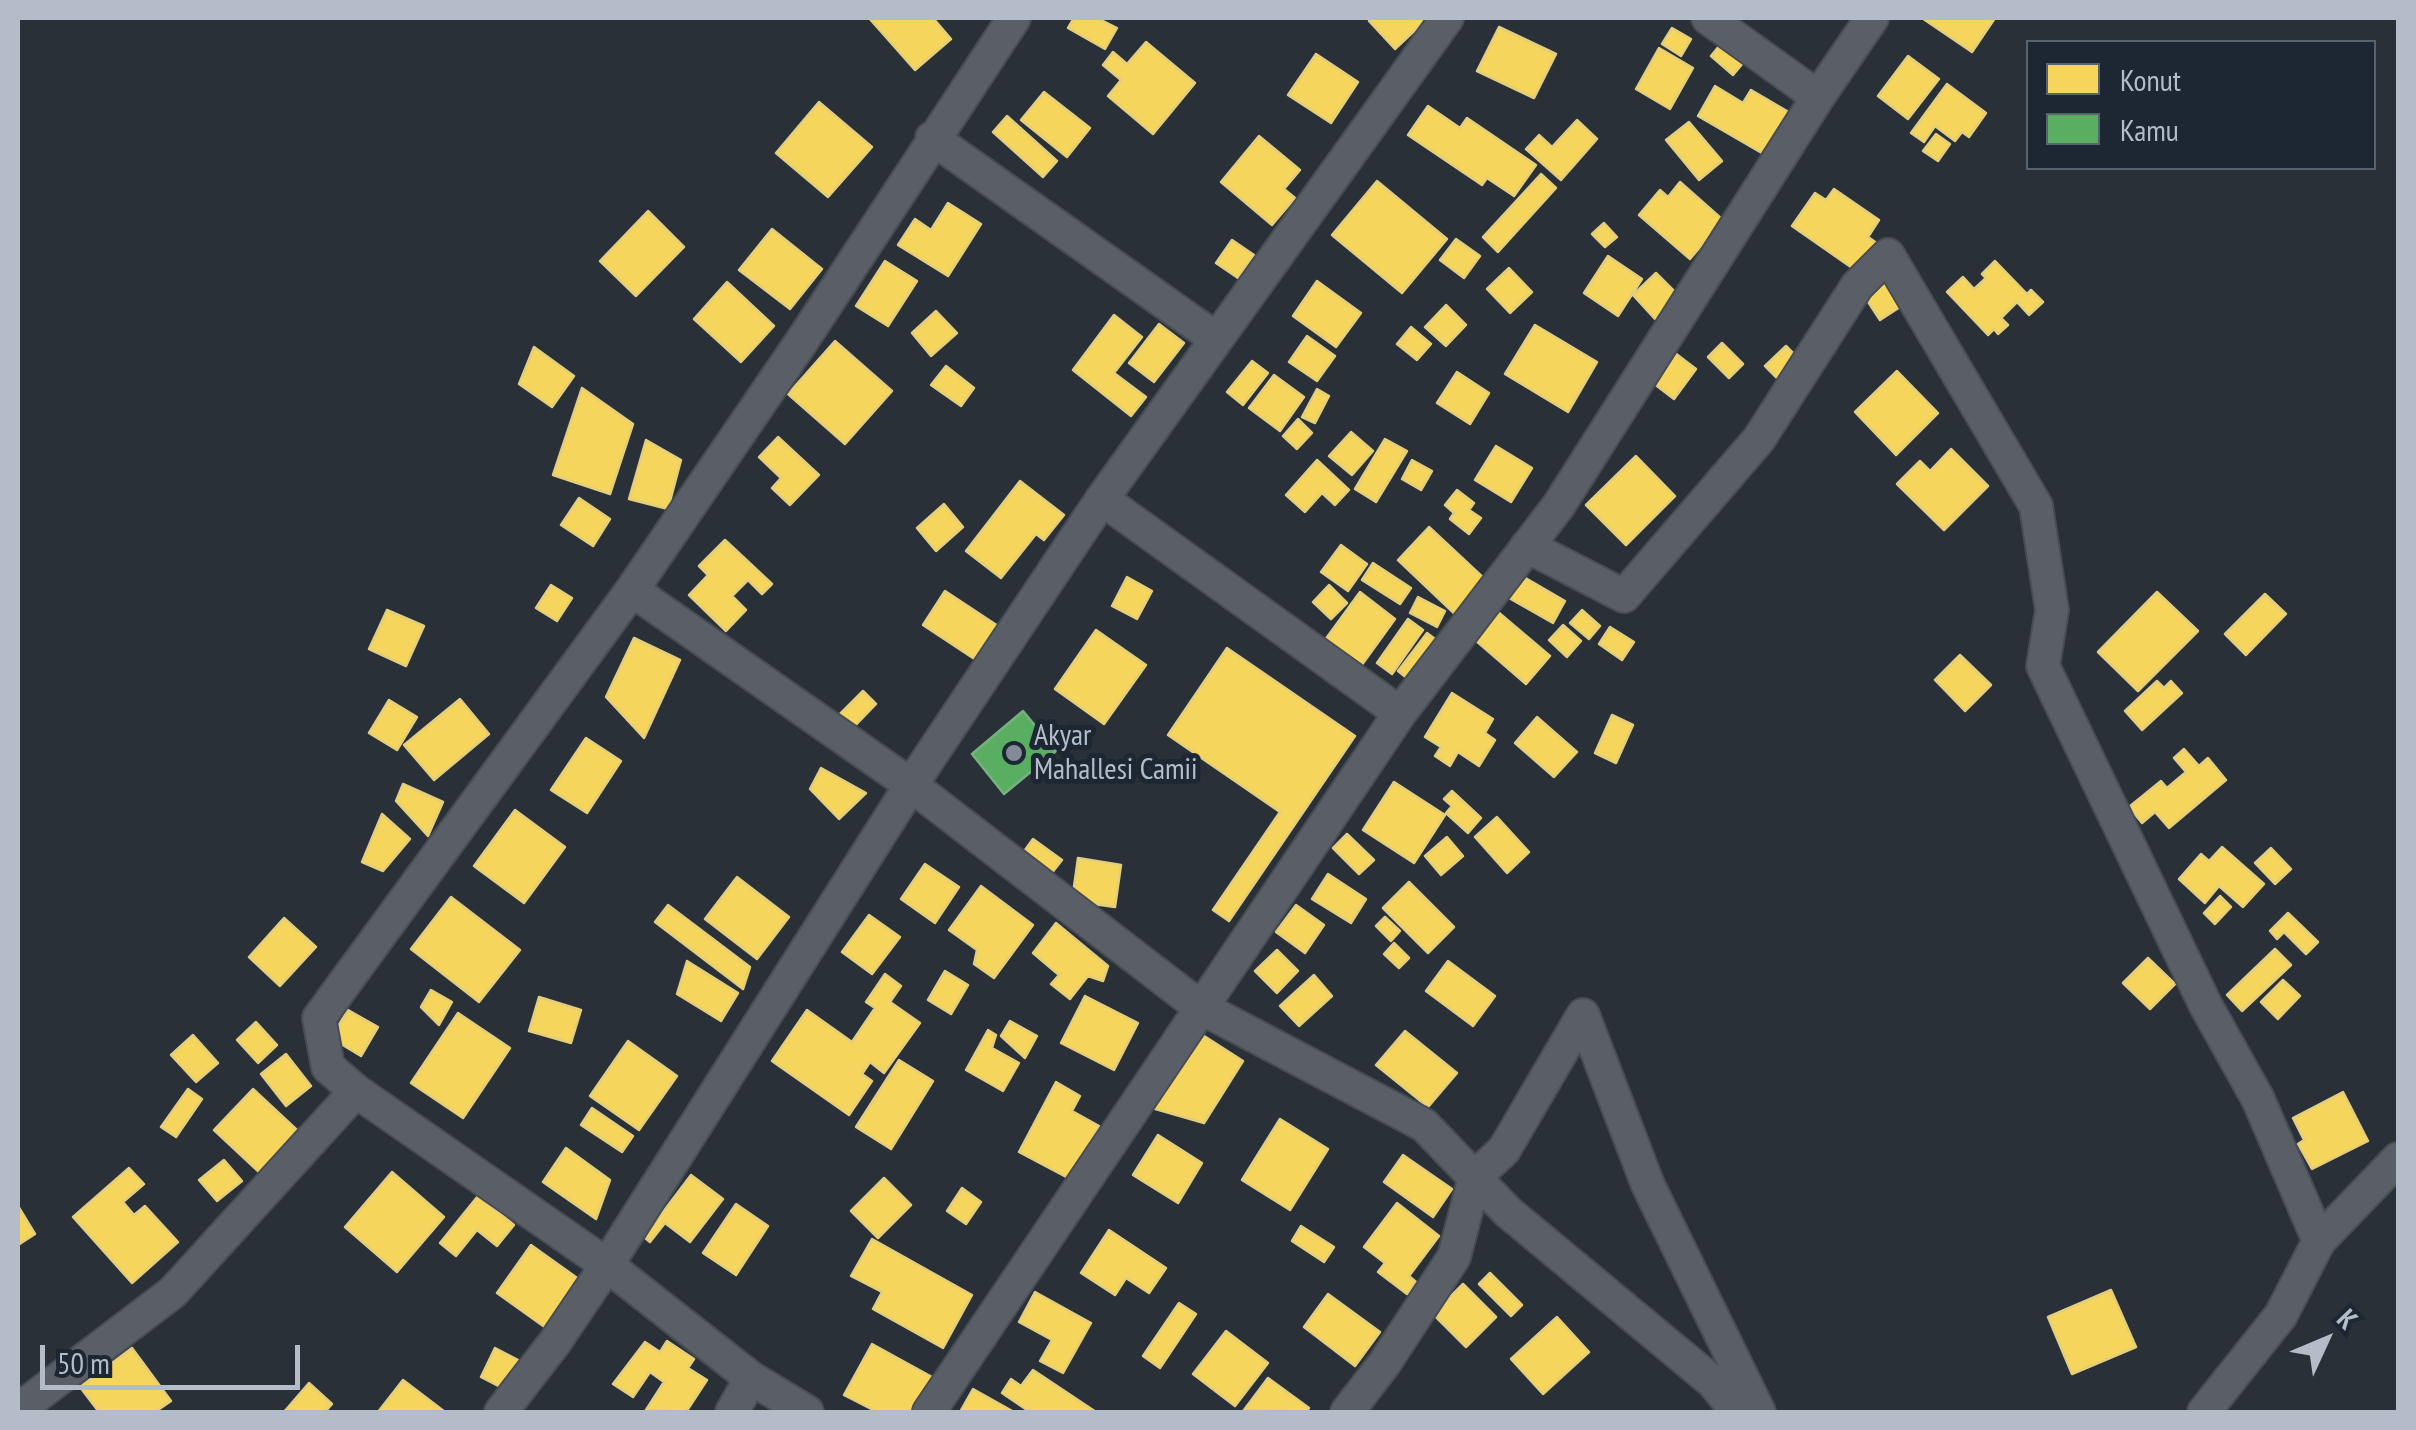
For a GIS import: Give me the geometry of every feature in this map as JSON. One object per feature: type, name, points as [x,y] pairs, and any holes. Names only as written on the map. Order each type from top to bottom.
[{"type":"street","points":[[807,1412],[751,1378],[607,1265],[356,1091],[328,1067],[319,1018],[632,590],[802,341],[1014,18]]},
{"type":"street","points":[[500,1412],[555,1342],[607,1265],[911,785],[1102,499],[1447,18]]},
{"type":"street","points":[[1708,18],[1818,97]]},
{"type":"street","points":[[929,1412],[1400,712],[1558,505],[1872,18]]},
{"type":"street","points":[[932,138],[1215,338]]},
{"type":"street","points":[[1527,546],[1624,596],[1760,439],[1856,286],[1888,256],[2036,506],[2052,610],[2043,666],[2206,1006],[2258,1100],[2319,1240]]},
{"type":"street","points":[[1102,499],[1400,712]]},
{"type":"street","points":[[632,590],[911,785],[1200,1007],[1424,1125],[1508,1212],[1714,1383],[1737,1412]]},
{"type":"street","points":[[1347,1412],[1384,1364],[1454,1257],[1475,1177],[1504,1150],[1583,1015],[1648,1185],[1759,1412]]},
{"type":"street","points":[[18,1410],[173,1292],[356,1091]]},
{"type":"street","points":[[2204,1412],[2282,1315],[2319,1240],[2398,1158]]},
{"type":"street","points":[[732,1412],[751,1378]]},
{"type":"building: Konut","points":[[869,18],[933,18],[951,39],[915,70]]},
{"type":"building: Konut","points":[[1074,18],[1097,18],[1117,28],[1105,49],[1068,28]]},
{"type":"building: Konut","points":[[1428,18],[1395,49],[1369,21]]},
{"type":"building: Konut","points":[[1922,18],[1995,18],[1972,52]]},
{"type":"building: Konut","points":[[1499,27],[1556,54],[1534,98],[1477,71]]},
{"type":"building: Konut","points":[[1672,28],[1691,39],[1681,56],[1662,44]]},
{"type":"building: Konut","points":[[1146,42],[1195,83],[1153,134],[1108,96],[1121,80],[1103,65],[1113,52],[1127,64]]},
{"type":"building: Konut","points":[[1720,45],[1743,63],[1733,75],[1711,56]]},
{"type":"building: Konut","points":[[1659,48],[1693,68],[1670,109],[1636,89]]},
{"type":"building: Konut","points":[[1316,54],[1358,82],[1331,123],[1288,95]]},
{"type":"building: Konut","points":[[1908,56],[1939,79],[1908,119],[1878,96]]},
{"type":"building: Konut","points":[[1947,84],[1986,113],[1969,137],[1962,132],[1955,141],[1935,126],[1924,142],[1911,133]]},
{"type":"building: Konut","points":[[1715,86],[1743,103],[1751,90],[1792,114],[1767,156],[1698,116]]},
{"type":"building: Konut","points":[[1044,92],[1090,128],[1067,157],[1021,120]]},
{"type":"building: Konut","points":[[819,102],[872,147],[828,197],[776,153]]},
{"type":"building: Konut","points":[[1428,106],[1460,128],[1467,118],[1536,165],[1514,196],[1487,178],[1482,185],[1408,135]]},
{"type":"building: Konut","points":[[1007,116],[1057,161],[1043,177],[993,132]]},
{"type":"building: Konut","points":[[1577,120],[1597,139],[1561,180],[1526,149],[1539,135],[1552,147]]},
{"type":"building: Konut","points":[[1689,122],[1722,161],[1699,180],[1666,140]]},
{"type":"building: Konut","points":[[1936,134],[1950,144],[1938,161],[1923,151]]},
{"type":"building: Konut","points":[[1259,136],[1300,170],[1284,189],[1295,198],[1272,225],[1221,182]]},
{"type":"building: Konut","points":[[1541,174],[1556,188],[1498,252],[1483,237]]},
{"type":"building: Konut","points":[[1377,181],[1447,239],[1402,293],[1332,235]]},
{"type":"building: Konut","points":[[1680,182],[1723,220],[1690,259],[1639,215],[1660,190],[1668,197]]},
{"type":"building: Konut","points":[[1834,189],[1879,220],[1868,237],[1878,244],[1858,272],[1792,226],[1815,193],[1826,200]]},
{"type":"building: Konut","points":[[948,203],[981,224],[948,276],[898,245],[915,219],[931,230]]},
{"type":"building: Konut","points":[[648,211],[684,247],[636,296],[600,261]]},
{"type":"building: Konut","points":[[1604,223],[1617,237],[1605,247],[1592,234]]},
{"type":"building: Konut","points":[[772,229],[822,269],[790,309],[739,270]]},
{"type":"building: Konut","points":[[1456,239],[1480,256],[1464,278],[1440,260]]},
{"type":"building: Konut","points":[[1232,240],[1254,255],[1238,278],[1216,263]]},
{"type":"building: Konut","points":[[1608,256],[1642,279],[1618,316],[1584,293]]},
{"type":"building: Konut","points":[[885,261],[917,281],[888,326],[856,306]]},
{"type":"building: Konut","points":[[1995,261],[2027,294],[2031,290],[2043,302],[2029,315],[2017,302],[2001,318],[2008,325],[1998,334],[1994,329],[1988,335],[1947,292],[1963,277],[1974,289]]},
{"type":"building: Konut","points":[[1509,268],[1532,292],[1510,313],[1487,289]]},
{"type":"building: Konut","points":[[1656,273],[1679,296],[1655,319],[1633,295]]},
{"type":"building: Konut","points":[[1882,278],[1900,307],[1880,320],[1861,291]]},
{"type":"building: Konut","points":[[1317,281],[1361,313],[1336,347],[1293,316]]},
{"type":"building: Konut","points":[[727,282],[774,326],[741,362],[694,319]]},
{"type":"building: Konut","points":[[1446,305],[1466,325],[1446,346],[1425,327]]},
{"type":"building: Konut","points":[[936,311],[957,333],[931,356],[912,333]]},
{"type":"building: Konut","points":[[1114,315],[1142,337],[1114,373],[1146,397],[1131,416],[1073,370]]},
{"type":"building: Konut","points":[[1159,324],[1184,343],[1154,382],[1129,363]]},
{"type":"building: Konut","points":[[1535,325],[1597,362],[1568,412],[1505,374]]},
{"type":"building: Konut","points":[[1411,327],[1431,344],[1417,360],[1397,344]]},
{"type":"building: Konut","points":[[1307,336],[1335,356],[1317,381],[1289,362]]},
{"type":"building: Konut","points":[[835,341],[892,391],[845,444],[788,394]]},
{"type":"building: Konut","points":[[1722,343],[1743,364],[1729,378],[1708,357]]},
{"type":"building: Konut","points":[[1786,346],[1800,360],[1779,380],[1765,366]]},
{"type":"building: Konut","points":[[534,347],[574,376],[552,407],[519,384]]},
{"type":"building: Konut","points":[[1675,353],[1696,369],[1674,399],[1653,383]]},
{"type":"building: Konut","points":[[1252,361],[1268,373],[1243,405],[1227,392]]},
{"type":"building: Konut","points":[[946,366],[974,388],[961,406],[931,385]]},
{"type":"building: Konut","points":[[1897,371],[1938,413],[1896,455],[1855,412]]},
{"type":"building: Konut","points":[[1457,372],[1489,393],[1470,424],[1437,403]]},
{"type":"building: Konut","points":[[1274,375],[1304,397],[1280,431],[1249,408]]},
{"type":"building: Konut","points":[[582,388],[633,424],[610,494],[553,475]]},
{"type":"building: Konut","points":[[1317,389],[1329,396],[1315,423],[1302,417]]},
{"type":"building: Konut","points":[[1298,419],[1312,433],[1297,449],[1283,436]]},
{"type":"building: Konut","points":[[1351,432],[1373,451],[1352,475],[1329,456]]},
{"type":"building: Konut","points":[[778,437],[819,475],[790,505],[772,488],[781,478],[759,457]]},
{"type":"building: Konut","points":[[1385,439],[1407,451],[1376,502],[1355,489]]},
{"type":"building: Konut","points":[[646,440],[681,460],[668,509],[629,499]]},
{"type":"building: Konut","points":[[1496,446],[1532,468],[1511,502],[1475,480]]},
{"type":"building: Konut","points":[[1951,449],[1988,486],[1944,530],[1897,484],[1920,461],[1930,471]]},
{"type":"building: Konut","points":[[1636,456],[1675,496],[1626,545],[1586,505]]},
{"type":"building: Konut","points":[[1317,460],[1349,490],[1335,505],[1322,493],[1305,512],[1286,495]]},
{"type":"building: Konut","points":[[1412,460],[1432,471],[1421,490],[1402,479]]},
{"type":"building: Konut","points":[[1020,481],[1064,515],[1044,540],[1036,534],[1001,578],[966,551]]},
{"type":"building: Konut","points":[[1457,490],[1474,503],[1469,510],[1481,518],[1469,534],[1450,519],[1454,513],[1445,505]]},
{"type":"building: Konut","points":[[579,498],[610,519],[593,546],[561,525]]},
{"type":"building: Konut","points":[[944,504],[963,527],[936,551],[917,528]]},
{"type":"building: Konut","points":[[1429,527],[1489,583],[1457,616],[1398,560]]},
{"type":"building: Konut","points":[[725,540],[772,584],[762,594],[748,580],[732,596],[746,610],[726,631],[689,595],[708,575],[699,566]]},
{"type":"building: Konut","points":[[1341,545],[1367,564],[1348,591],[1321,572]]},
{"type":"building: Konut","points":[[1373,563],[1411,588],[1400,604],[1362,580]]},
{"type":"building: Konut","points":[[1522,576],[1565,601],[1553,623],[1509,598]]},
{"type":"building: Konut","points":[[1127,577],[1152,591],[1137,619],[1112,606]]},
{"type":"building: Konut","points":[[551,585],[572,598],[557,621],[536,608]]},
{"type":"building: Konut","points":[[1329,585],[1347,603],[1331,619],[1313,602]]},
{"type":"building: Konut","points":[[945,591],[998,626],[976,660],[923,625]]},
{"type":"building: Konut","points":[[1360,592],[1395,619],[1361,666],[1325,640]]},
{"type":"building: Konut","points":[[2157,592],[2198,631],[2138,691],[2098,652]]},
{"type":"building: Konut","points":[[2265,594],[2286,614],[2246,655],[2225,634]]},
{"type":"building: Konut","points":[[1418,597],[1445,611],[1437,627],[1410,613]]},
{"type":"building: Konut","points":[[387,610],[424,626],[406,666],[369,649]]},
{"type":"building: Konut","points":[[1582,610],[1600,626],[1589,639],[1570,623]]},
{"type":"building: Konut","points":[[1498,612],[1550,656],[1526,684],[1474,639]]},
{"type":"building: Konut","points":[[1408,619],[1423,630],[1392,674],[1377,663]]},
{"type":"building: Konut","points":[[1563,625],[1581,641],[1567,657],[1549,640]]},
{"type":"building: Konut","points":[[1610,627],[1634,642],[1622,660],[1599,644]]},
{"type":"building: Konut","points":[[1096,630],[1146,665],[1104,724],[1055,689]]},
{"type":"building: Konut","points":[[1427,633],[1443,645],[1413,683],[1398,671]]},
{"type":"building: Konut","points":[[634,638],[680,660],[644,738],[606,697]]},
{"type":"building: Konut","points":[[1227,648],[1355,736],[1229,921],[1213,910],[1280,812],[1168,735]]},
{"type":"building: Konut","points":[[1960,655],[1991,685],[1965,711],[1935,680]]},
{"type":"building: Konut","points":[[2157,681],[2164,688],[2171,681],[2182,693],[2142,730],[2125,711]]},
{"type":"building: Konut","points":[[863,691],[876,704],[849,732],[836,718]]},
{"type":"building: Konut","points":[[1452,693],[1493,719],[1485,733],[1495,740],[1479,766],[1458,752],[1450,766],[1435,756],[1441,747],[1425,737]]},
{"type":"building: Konut","points":[[460,699],[489,734],[434,780],[404,745]]},
{"type":"building: Konut","points":[[389,700],[417,717],[397,750],[369,733]]},
{"type":"building: Konut","points":[[1612,715],[1633,725],[1616,763],[1595,753]]},
{"type":"building: Konut","points":[[1537,717],[1577,752],[1554,777],[1515,743]]},
{"type":"building: Konut","points":[[586,738],[621,761],[587,813],[551,790]]},
{"type":"building: Konut","points":[[2184,749],[2199,766],[2208,758],[2226,780],[2169,828],[2155,812],[2142,823],[2129,807],[2161,781],[2167,788],[2186,772],[2174,758]]},
{"type":"building: Konut","points":[[821,768],[866,793],[839,819],[810,789]]},
{"type":"building: Konut","points":[[1394,782],[1445,815],[1414,863],[1363,830]]},
{"type":"building: Konut","points":[[403,784],[443,802],[428,836],[396,801]]},
{"type":"building: Konut","points":[[1452,791],[1481,818],[1468,833],[1446,813],[1452,806],[1444,799]]},
{"type":"building: Konut","points":[[515,810],[565,847],[524,903],[474,866]]},
{"type":"building: Konut","points":[[382,814],[410,839],[383,871],[362,862]]},
{"type":"building: Konut","points":[[1497,817],[1529,852],[1507,873],[1475,837]]},
{"type":"building: Konut","points":[[1347,834],[1374,860],[1359,874],[1333,848]]},
{"type":"building: Konut","points":[[1447,837],[1463,856],[1441,875],[1425,856]]},
{"type":"building: Konut","points":[[1033,839],[1062,860],[1047,879],[1020,857]]},
{"type":"building: Konut","points":[[2222,847],[2264,884],[2243,907],[2219,886],[2205,903],[2179,879],[2201,854],[2209,861]]},
{"type":"building: Konut","points":[[2271,848],[2291,869],[2275,884],[2255,863]]},
{"type":"building: Konut","points":[[1078,858],[1121,865],[1115,907],[1072,901]]},
{"type":"building: Konut","points":[[925,864],[959,887],[935,923],[901,899]]},
{"type":"building: Konut","points":[[1328,874],[1366,899],[1351,923],[1312,899]]},
{"type":"building: Konut","points":[[737,877],[789,917],[757,959],[705,919]]},
{"type":"building: Konut","points":[[1409,882],[1454,927],[1428,953],[1383,908]]},
{"type":"building: Konut","points":[[981,886],[1033,925],[994,978],[974,964],[977,950],[949,930]]},
{"type":"building: Konut","points":[[2220,896],[2231,907],[2215,924],[2204,913]]},
{"type":"building: Konut","points":[[451,897],[520,950],[479,1002],[411,949]]},
{"type":"building: Konut","points":[[668,905],[750,967],[743,989],[655,922]]},
{"type":"building: Konut","points":[[1296,905],[1324,925],[1305,953],[1276,932]]},
{"type":"building: Konut","points":[[2288,913],[2318,942],[2306,954],[2284,932],[2277,939],[2270,931]]},
{"type":"building: Konut","points":[[869,915],[900,937],[872,974],[842,952]]},
{"type":"building: Konut","points":[[1385,917],[1400,931],[1391,941],[1376,926]]},
{"type":"building: Konut","points":[[284,918],[316,947],[280,986],[249,957]]},
{"type":"building: Konut","points":[[1056,923],[1108,966],[1103,981],[1088,976],[1070,999],[1051,984],[1059,975],[1033,953]]},
{"type":"building: Konut","points":[[1394,943],[1409,958],[1399,968],[1384,954]]},
{"type":"building: Konut","points":[[2275,949],[2291,965],[2242,1011],[2227,995]]},
{"type":"building: Konut","points":[[1277,950],[1298,971],[1277,993],[1255,971]]},
{"type":"building: Konut","points":[[2148,958],[2175,984],[2150,1009],[2123,983]]},
{"type":"building: Konut","points":[[687,961],[738,993],[721,1021],[677,994]]},
{"type":"building: Konut","points":[[1448,961],[1495,996],[1473,1026],[1426,991]]},
{"type":"building: Konut","points":[[945,971],[968,985],[951,1014],[928,1000]]},
{"type":"building: Konut","points":[[885,974],[901,986],[890,1002],[920,1023],[884,1073],[870,1062],[862,1074],[872,1081],[849,1115],[772,1061],[807,1010],[852,1042],[875,1008],[866,1002]]},
{"type":"building: Konut","points":[[1314,975],[1332,996],[1299,1026],[1280,1006]]},
{"type":"building: Konut","points":[[2283,980],[2300,996],[2278,1019],[2261,1002]]},
{"type":"building: Konut","points":[[431,990],[452,1002],[439,1025],[421,1007]]},
{"type":"building: Konut","points":[[1085,996],[1138,1023],[1114,1070],[1061,1043]]},
{"type":"building: Konut","points":[[539,997],[581,1010],[571,1043],[529,1031]]},
{"type":"building: Konut","points":[[348,1010],[378,1027],[361,1056],[331,1038]]},
{"type":"building: Konut","points":[[458,1013],[510,1048],[463,1118],[411,1083]]},
{"type":"building: Konut","points":[[1010,1021],[1037,1036],[1025,1058],[1001,1036]]},
{"type":"building: Konut","points":[[256,1022],[277,1045],[258,1063],[237,1040]]},
{"type":"building: Konut","points":[[988,1030],[996,1035],[992,1048],[1019,1063],[1003,1091],[966,1070]]},
{"type":"building: Konut","points":[[1405,1031],[1457,1073],[1428,1107],[1376,1065]]},
{"type":"building: Konut","points":[[1201,1034],[1243,1061],[1204,1123],[1152,1108]]},
{"type":"building: Konut","points":[[193,1035],[218,1063],[196,1082],[171,1055]]},
{"type":"building: Konut","points":[[628,1041],[677,1076],[639,1130],[590,1096]]},
{"type":"building: Konut","points":[[286,1054],[311,1086],[286,1106],[261,1074]]},
{"type":"building: Konut","points":[[899,1060],[933,1081],[891,1149],[856,1127]]},
{"type":"building: Konut","points":[[1056,1082],[1080,1096],[1072,1111],[1099,1126],[1070,1179],[1019,1152]]},
{"type":"building: Konut","points":[[188,1089],[202,1099],[176,1137],[161,1127]]},
{"type":"building: Konut","points":[[253,1089],[298,1131],[259,1172],[214,1130]]},
{"type":"building: Konut","points":[[2343,1092],[2368,1141],[2312,1169],[2298,1144],[2304,1140],[2293,1118]]},
{"type":"building: Konut","points":[[592,1108],[633,1136],[622,1152],[581,1125]]},
{"type":"building: Konut","points":[[1280,1119],[1328,1149],[1290,1210],[1242,1180]]},
{"type":"building: Konut","points":[[1158,1135],[1202,1163],[1178,1203],[1133,1175]]},
{"type":"building: Konut","points":[[566,1148],[610,1180],[596,1219],[543,1182]]},
{"type":"building: Konut","points":[[1403,1155],[1452,1189],[1433,1217],[1384,1182]]},
{"type":"building: Konut","points":[[224,1160],[242,1181],[217,1201],[199,1180]]},
{"type":"building: Konut","points":[[129,1168],[144,1184],[123,1202],[134,1215],[145,1206],[178,1242],[132,1283],[73,1217]]},
{"type":"building: Konut","points":[[392,1172],[444,1217],[397,1272],[345,1227]]},
{"type":"building: Konut","points":[[691,1175],[723,1199],[690,1242],[665,1223],[650,1242],[644,1237]]},
{"type":"building: Konut","points":[[884,1178],[911,1205],[878,1238],[851,1211]]},
{"type":"building: Konut","points":[[962,1188],[981,1202],[966,1224],[947,1211]]},
{"type":"building: Konut","points":[[478,1196],[514,1225],[497,1246],[477,1230],[456,1256],[440,1243]]},
{"type":"building: Konut","points":[[1397,1203],[1439,1236],[1409,1276],[1416,1282],[1407,1294],[1378,1272],[1385,1263],[1364,1247]]},
{"type":"building: Konut","points":[[736,1204],[768,1226],[736,1275],[703,1253]]},
{"type":"building: Konut","points":[[18,1206],[35,1234],[18,1245]]},
{"type":"building: Konut","points":[[1301,1226],[1334,1247],[1324,1262],[1292,1241]]},
{"type":"building: Konut","points":[[1109,1230],[1166,1268],[1149,1293],[1126,1278],[1115,1295],[1081,1273]]},
{"type":"building: Konut","points":[[872,1239],[972,1295],[943,1348],[873,1309],[882,1292],[851,1276]]},
{"type":"building: Konut","points":[[531,1245],[580,1280],[546,1328],[497,1293]]},
{"type":"building: Konut","points":[[1490,1273],[1522,1305],[1511,1316],[1479,1284]]},
{"type":"building: Konut","points":[[1463,1284],[1496,1317],[1466,1347],[1433,1314]]},
{"type":"building: Konut","points":[[2111,1290],[2136,1347],[2072,1374],[2048,1317]]},
{"type":"building: Konut","points":[[1035,1292],[1091,1323],[1063,1373],[1040,1361],[1052,1340],[1019,1322]]},
{"type":"building: Konut","points":[[1328,1294],[1380,1332],[1355,1366],[1304,1327]]},
{"type":"building: Konut","points":[[1179,1303],[1196,1314],[1160,1368],[1143,1356]]},
{"type":"building: Konut","points":[[1557,1317],[1589,1352],[1543,1394],[1511,1359]]},
{"type":"building: Konut","points":[[1226,1331],[1268,1363],[1235,1406],[1193,1374]]},
{"type":"building: Konut","points":[[667,1341],[694,1359],[688,1368],[707,1380],[686,1412],[646,1410],[664,1382],[650,1372],[633,1397],[613,1384],[645,1342],[660,1352]]},
{"type":"building: Konut","points":[[872,1344],[932,1377],[913,1412],[877,1412],[844,1395]]},
{"type":"building: Konut","points":[[132,1348],[171,1401],[155,1412],[99,1412],[80,1387]]},
{"type":"building: Konut","points":[[495,1348],[522,1362],[508,1391],[481,1377]]},
{"type":"building: Konut","points":[[1033,1370],[1096,1412],[1030,1412],[1002,1393],[1011,1379],[1021,1386]]},
{"type":"building: Konut","points":[[1268,1378],[1309,1408],[1306,1412],[1244,1410]]},
{"type":"building: Konut","points":[[403,1380],[445,1412],[378,1412]]},
{"type":"building: Konut","points":[[309,1383],[332,1404],[325,1412],[284,1412]]},
{"type":"building: Konut","points":[[973,1389],[1014,1412],[960,1412]]},
{"type":"building: Kamu","name":"Akyar Mahallesi Camii","points":[[1023,711],[1056,751],[1004,794],[972,754]]},
{"type":"place","name":"Akyar Mahallesi Camii","points":[[1014,753]]}]
